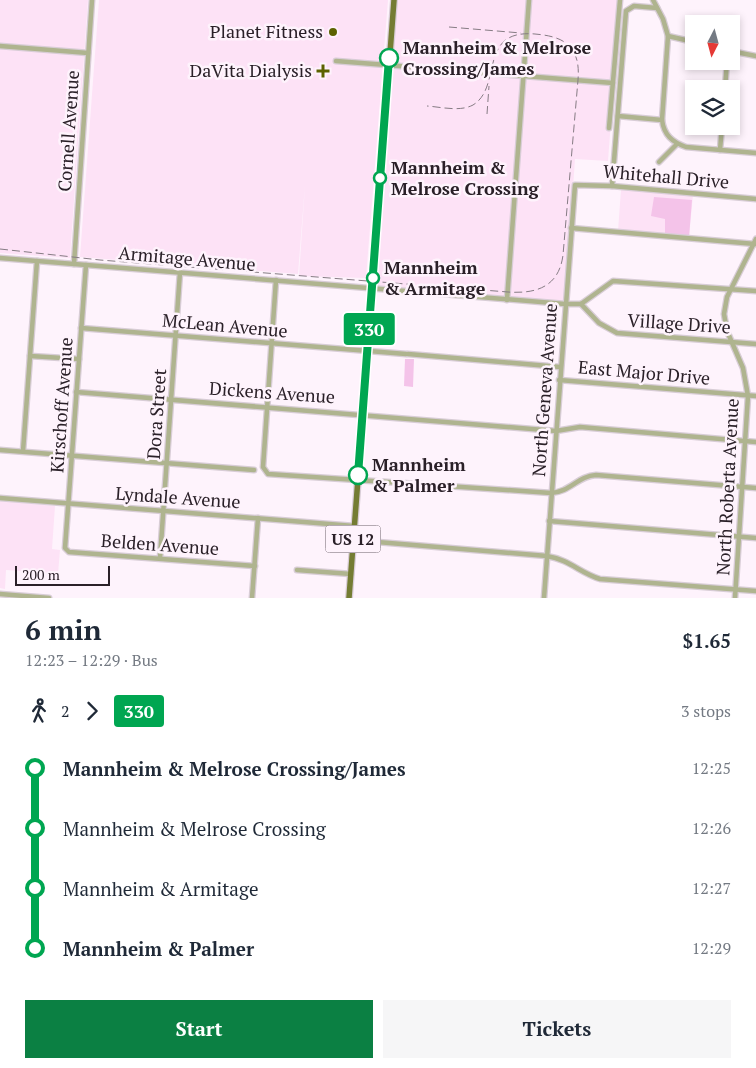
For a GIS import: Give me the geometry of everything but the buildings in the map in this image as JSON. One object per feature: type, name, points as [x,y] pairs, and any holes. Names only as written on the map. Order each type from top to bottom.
[{"type":"main road","name":"US 12","points":[[349,598],[394,0]]},
{"type":"street","name":"Cornell Avenue","points":[[74,264],[92,0]]},
{"type":"street","points":[[507,300],[530,0]]},
{"type":"street","points":[[610,128],[620,0]]},
{"type":"street","points":[[653,0],[668,36],[662,120],[666,135],[678,144],[686,147],[756,153]]},
{"type":"street","points":[[612,186],[627,8],[634,6],[657,8]]},
{"type":"street","points":[[668,36],[685,40]]},
{"type":"street","points":[[0,46],[88,53]]},
{"type":"street","points":[[740,53],[756,56]]},
{"type":"street","points":[[336,62],[613,82]]},
{"type":"street","points":[[618,116],[662,120]]},
{"type":"street","points":[[720,150],[721,135]]},
{"type":"street","points":[[659,162],[678,144]]},
{"type":"street","name":"Whitehall Drive","points":[[575,185],[612,186],[756,198]]},
{"type":"street","name":"North Geneva Avenue","points":[[544,598],[570,228],[575,185]]},
{"type":"street","points":[[570,228],[755,243]]},
{"type":"street","name":"North Roberta Avenue","points":[[735,598],[748,396],[743,368],[727,331],[724,314],[731,289],[755,243]]},
{"type":"street","name":"Armitage Avenue","points":[[0,258],[507,300],[581,304]]},
{"type":"street","points":[[23,452],[37,261]]},
{"type":"street","name":"Kirschoff Avenue","points":[[65,548],[86,265]]},
{"type":"street","name":"Dora Street","points":[[160,558],[180,272]]},
{"type":"street","points":[[276,280],[266,406],[264,471],[268,474],[551,493],[561,493],[582,478],[596,475],[756,488]]},
{"type":"street","points":[[581,304],[613,281],[756,291]]},
{"type":"street","name":"Village Drive","points":[[581,304],[599,323],[617,333],[756,344]]},
{"type":"street","name":"McLean Avenue","points":[[81,328],[367,351]]},
{"type":"street","name":"East Major Drive","points":[[367,351],[560,367]]},
{"type":"street","points":[[30,356],[79,359]]},
{"type":"street","name":"East Major Drive","points":[[559,380],[756,396]]},
{"type":"street","name":"Dickens Avenue","points":[[76,392],[556,431],[580,427],[756,442]]},
{"type":"street","points":[[0,450],[254,470]]},
{"type":"street","name":"Lyndale Avenue","points":[[0,498],[354,526]]},
{"type":"street","points":[[252,598],[258,518]]},
{"type":"street","points":[[549,521],[756,538]]},
{"type":"street","points":[[353,540],[547,556],[566,560],[591,576],[600,579],[756,591]]},
{"type":"street","name":"Belden Avenue","points":[[65,548],[68,552],[255,566]]},
{"type":"street","points":[[296,570],[351,574]]},
{"type":"street","points":[[0,594],[49,598]]},
{"type":"shaded area","points":[[0,0],[88,0],[70,258],[0,253]]},
{"type":"shaded area","points":[[99,0],[388,0],[366,278],[299,276],[305,185],[298,274],[80,257]]},
{"type":"shaded area","points":[[394,0],[620,0],[608,161],[575,159],[565,304],[372,288]]},
{"type":"shaded area","points":[[621,190],[693,195],[689,237],[618,231]]},
{"type":"shaded area","points":[[654,197],[692,200],[689,237],[665,235],[665,219],[651,216]]},
{"type":"shaded area","points":[[405,359],[414,359],[413,387],[404,386]]},
{"type":"shaded area","points":[[0,501],[55,506],[52,549],[60,550],[58,574],[6,570],[5,589],[0,588]]},
{"type":"railway","points":[[449,27],[521,33]]},
{"type":"railway","points":[[0,249],[100,260],[508,292],[528,292],[544,286],[557,275],[563,255],[578,80],[578,65],[574,52],[567,44],[552,37],[535,34],[517,35],[505,40],[498,50],[487,86],[482,97],[473,105],[456,109],[427,106]]},
{"type":"railway","points":[[487,114],[489,86]]},
{"type":"bus line","name":"330","points":[[358,475],[389,58]]},
{"type":"place","name":"Planet Fitness","points":[[333,32]]},
{"type":"place","name":"Mannheim & Melrose Crossing/James","points":[[389,58]]},
{"type":"place","name":"DaVita Dialysis","points":[[323,71]]},
{"type":"place","name":"Mannheim & Melrose Crossing","points":[[380,178]]},
{"type":"place","name":"Mannheim & Armitage","points":[[373,278]]},
{"type":"place","name":"Mannheim & Palmer","points":[[358,475]]}]
